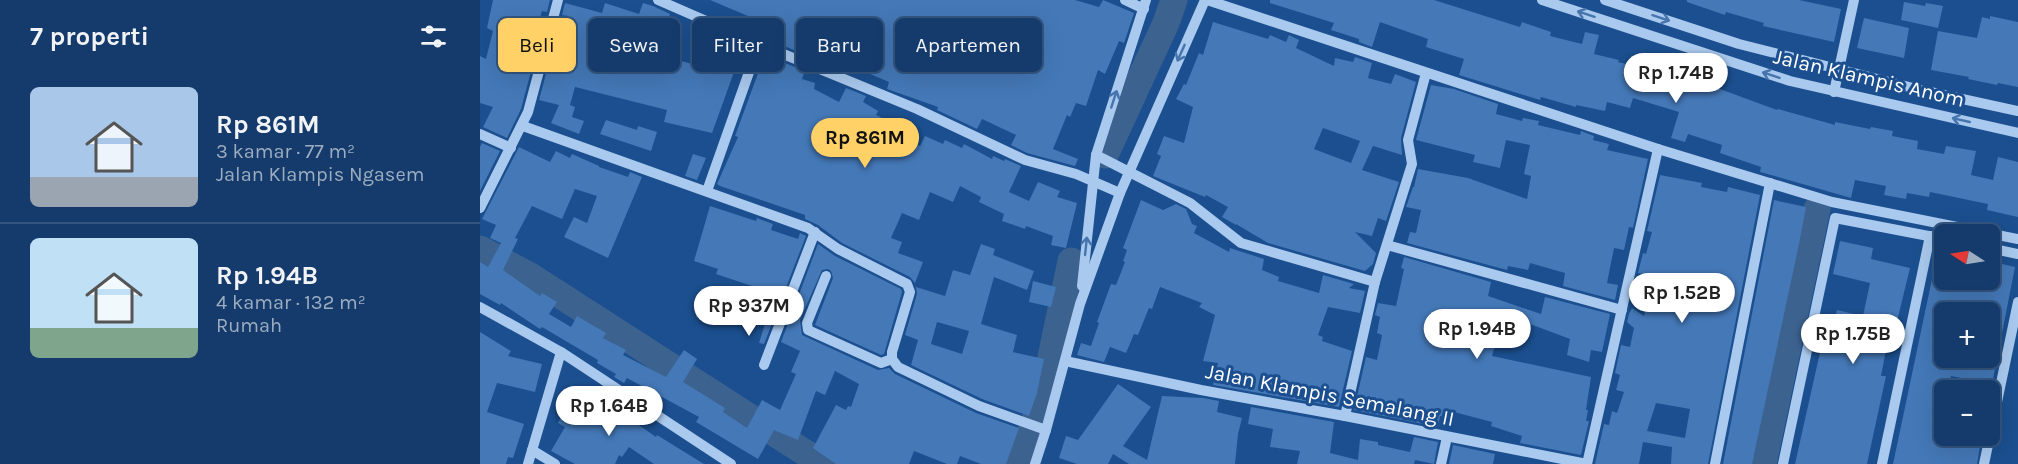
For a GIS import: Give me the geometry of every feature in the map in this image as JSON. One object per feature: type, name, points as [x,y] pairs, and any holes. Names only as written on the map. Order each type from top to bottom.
[{"type":"street","points":[[480,208],[523,126],[558,0]]},
{"type":"street","points":[[658,0],[699,18]]},
{"type":"street","points":[[1080,304],[1096,155],[1145,4],[1125,0]]},
{"type":"street","points":[[1035,464],[1037,427],[1065,360],[1080,304],[1120,193],[1206,0],[1658,149],[1832,202],[2018,239]]},
{"type":"street","name":"Jalan Klampis Anom","points":[[1542,0],[1790,81],[2018,133]]},
{"type":"street","name":"Jalan Klampis Anom","points":[[1605,0],[1739,44],[2018,111]]},
{"type":"street","points":[[1834,92],[1854,0]]},
{"type":"street","points":[[784,54],[917,109],[1024,160],[1076,174],[1120,193]]},
{"type":"street","points":[[707,191],[749,72]]},
{"type":"street","points":[[1346,416],[1376,282],[1412,164],[1408,140],[1426,73]]},
{"type":"street","points":[[523,126],[815,232],[838,249],[907,284],[910,292],[892,352],[892,359],[898,367],[979,406],[1037,427]]},
{"type":"street","points":[[480,134],[511,148]]},
{"type":"street","points":[[1587,464],[1658,149]]},
{"type":"street","points":[[1096,155],[1190,203],[1241,243],[1376,282]]},
{"type":"street","points":[[1715,464],[1770,183]]},
{"type":"street","points":[[1783,464],[1834,218],[1934,237]]},
{"type":"street","points":[[764,365],[815,232]]},
{"type":"street","points":[[1882,464],[1930,236]]},
{"type":"street","points":[[1387,245],[1622,310]]},
{"type":"street","points":[[2000,251],[2018,254]]},
{"type":"street","points":[[826,276],[807,323],[808,330],[881,363],[892,359]]},
{"type":"street","points":[[1984,464],[2018,302]]},
{"type":"street","points":[[480,307],[561,352],[731,464]]},
{"type":"street","points":[[528,464],[561,352]]},
{"type":"street","name":"Jalan Klampis Semalang II","points":[[1065,360],[1201,390],[1587,464]]},
{"type":"street","points":[[1441,464],[1447,437]]},
{"type":"street","points":[[532,450],[555,464]]},
{"type":"building","points":[[493,0],[550,0],[547,12],[542,11],[540,18],[498,18],[498,72],[531,72],[521,109],[507,138],[483,127],[493,107],[480,103],[480,56],[486,59],[493,31],[487,28]]},
{"type":"building","points":[[710,0],[1075,0],[1099,7],[1103,0],[1134,13],[1124,43],[1119,41],[1105,74],[1098,70],[1086,106],[1076,103],[1070,117],[1067,115],[1053,149],[1078,159],[1075,166],[1027,153],[1011,145],[1016,135],[982,119],[977,129],[937,110],[938,107],[887,89],[889,82],[866,72],[883,72],[883,18],[796,18],[794,50],[784,46],[784,18],[755,18]]},
{"type":"building","points":[[1270,0],[1434,0],[1520,27],[1522,22],[1551,32],[1550,36],[1582,44],[1585,32],[1599,35],[1594,54],[1619,60],[1618,62],[1647,69],[1648,66],[1690,78],[1777,110],[1835,125],[1835,122],[1893,131],[1892,136],[1918,141],[1917,149],[1944,154],[1946,146],[1976,151],[1971,175],[1993,180],[1998,157],[2018,162],[2018,217],[1987,210],[1988,204],[1930,192],[1929,197],[1907,193],[1906,199],[1884,195],[1886,186],[1855,180],[1851,198],[1760,172],[1761,167],[1720,153],[1722,145],[1688,134],[1685,142],[1671,138],[1679,112],[1633,98],[1630,108],[1607,102],[1605,111],[1576,105],[1576,107],[1541,97],[1540,100],[1459,75],[1464,59],[1426,47],[1428,39],[1380,22],[1372,47],[1359,42],[1359,39],[1331,30],[1334,23],[1270,3]]},
{"type":"building","points":[[1687,0],[1799,0],[1841,9],[1834,42],[1763,26],[1764,23],[1726,12],[1725,15],[1687,2]]},
{"type":"building","points":[[1904,2],[1925,6],[1926,3],[1943,6],[1938,28],[1901,20]]},
{"type":"building","points":[[565,3],[602,13],[605,3],[639,14],[643,3],[670,14],[669,18],[588,18],[588,72],[680,72],[680,61],[692,64],[692,72],[734,72],[712,133],[664,122],[667,110],[575,87],[570,105],[575,107],[572,117],[584,121],[579,134],[551,123],[559,105],[539,100],[546,72],[576,72],[576,18],[567,18],[568,16],[562,15]]},
{"type":"building","points":[[1990,16],[2018,22],[2018,87],[1998,83],[1997,85],[1931,70],[1938,31],[1977,38],[1982,17],[1990,19]]},
{"type":"building","points":[[1864,18],[1909,28],[1904,58],[1857,48]]},
{"type":"building","points":[[1213,22],[1268,39],[1270,35],[1286,42],[1289,35],[1299,40],[1296,48],[1334,66],[1335,58],[1353,62],[1355,57],[1372,63],[1368,78],[1391,84],[1395,74],[1416,82],[1401,138],[1402,155],[1373,146],[1362,170],[1399,182],[1386,221],[1378,218],[1372,236],[1355,232],[1376,253],[1373,264],[1365,271],[1268,243],[1222,217],[1228,207],[1206,195],[1205,197],[1153,176],[1161,156],[1157,154],[1164,136],[1184,143],[1193,107],[1176,99],[1184,84],[1186,85],[1199,53],[1203,55]],"holes":[[[1323,128],[1360,141],[1351,163],[1314,149]]]},
{"type":"building","points":[[784,63],[796,67],[796,72],[805,72],[802,79],[815,83],[814,89],[839,102],[846,88],[866,96],[863,102],[878,111],[876,115],[901,127],[897,135],[920,146],[925,136],[943,144],[945,140],[962,148],[964,144],[992,159],[993,156],[1021,166],[1009,192],[1029,201],[1038,182],[1060,191],[1057,197],[1077,203],[1066,248],[1051,245],[1053,236],[1026,226],[1025,229],[1002,221],[1004,214],[979,202],[981,197],[960,186],[953,202],[930,192],[919,220],[902,213],[891,238],[902,242],[898,253],[923,262],[915,283],[910,277],[842,243],[818,225],[805,219],[805,215],[717,184],[738,137],[735,136],[758,72],[784,72]]},
{"type":"building","points":[[1431,85],[1454,89],[1498,104],[1496,114],[1522,121],[1523,118],[1539,121],[1538,125],[1580,135],[1581,131],[1594,136],[1593,140],[1609,144],[1607,150],[1648,159],[1633,228],[1629,227],[1624,250],[1614,248],[1607,283],[1618,285],[1615,300],[1563,286],[1565,273],[1530,263],[1528,270],[1508,266],[1507,270],[1407,243],[1410,232],[1416,233],[1421,210],[1406,207],[1418,169],[1468,178],[1527,199],[1531,176],[1524,174],[1530,145],[1506,140],[1500,168],[1473,162],[1475,155],[1416,140]]},
{"type":"building","points":[[606,120],[637,130],[638,126],[657,132],[651,151],[600,134]]},
{"type":"building","points":[[482,143],[500,151],[480,191],[480,147]]},
{"type":"building","points":[[519,147],[550,162],[556,151],[570,158],[572,154],[628,177],[630,172],[642,177],[608,258],[564,237],[574,217],[587,223],[597,196],[575,189],[562,219],[532,206],[515,238],[518,239],[503,270],[540,296],[542,293],[557,302],[549,314],[571,327],[577,316],[606,333],[603,338],[626,350],[623,355],[666,377],[684,350],[697,359],[683,382],[725,408],[723,412],[747,428],[762,400],[780,410],[796,374],[791,372],[800,351],[781,342],[818,244],[835,256],[901,289],[902,292],[884,354],[881,355],[815,325],[833,278],[831,271],[822,270],[800,320],[802,335],[878,370],[889,368],[895,374],[976,413],[1019,428],[1006,464],[981,464],[960,456],[957,464],[947,464],[914,451],[909,464],[836,464],[813,448],[836,405],[846,410],[848,406],[851,407],[859,384],[835,371],[825,395],[816,391],[798,440],[774,430],[758,459],[696,422],[699,417],[627,378],[624,383],[614,377],[616,374],[597,363],[598,360],[542,327],[540,329],[501,303],[500,305],[480,294],[480,262],[488,267],[501,243],[490,238],[496,225],[482,219]]},
{"type":"building","points":[[693,154],[706,158],[697,180],[685,176]]},
{"type":"building","points":[[1660,175],[1702,183],[1701,187],[1727,192],[1728,187],[1760,195],[1708,464],[1671,464],[1672,447],[1643,442],[1639,464],[1595,464],[1604,424],[1609,425],[1612,411],[1617,413],[1624,392],[1616,390],[1620,375],[1615,373],[1621,345],[1630,347],[1634,328],[1627,322],[1629,314],[1632,308],[1644,316],[1653,276],[1638,273],[1652,232],[1647,231]],"holes":[[[1656,403],[1690,409],[1685,438],[1647,431]]]},
{"type":"building","points":[[1141,200],[1163,210],[1176,204],[1186,209],[1192,224],[1197,226],[1194,233],[1229,252],[1230,248],[1264,259],[1262,270],[1279,277],[1278,281],[1319,293],[1323,275],[1354,284],[1349,288],[1365,291],[1360,313],[1328,307],[1318,335],[1323,337],[1322,341],[1352,351],[1339,407],[1213,385],[1218,363],[1203,361],[1215,315],[1199,307],[1202,303],[1160,287],[1152,309],[1149,308],[1138,335],[1134,334],[1126,353],[1110,347],[1104,362],[1077,355],[1081,343],[1091,346],[1111,284],[1116,285],[1125,262],[1123,261],[1127,250],[1123,248]]},
{"type":"building","points":[[1774,200],[1806,207],[1799,244],[1752,464],[1723,464]]},
{"type":"building","points":[[710,206],[773,224],[771,230],[798,239],[800,233],[806,236],[764,344],[759,343],[769,311],[752,305],[756,296],[753,295],[755,287],[716,274],[718,269],[694,261]]},
{"type":"building","points":[[1840,241],[1873,248],[1871,259],[1910,268],[1891,346],[1887,345],[1881,376],[1886,376],[1867,464],[1795,464],[1823,339],[1830,341],[1837,310],[1863,316],[1870,283],[1833,274]]},
{"type":"building","points":[[981,244],[995,249],[993,255],[1034,271],[1027,290],[994,277],[981,324],[1017,335],[1013,352],[1044,359],[1037,393],[1029,416],[982,399],[911,365],[918,340],[905,335],[917,294],[916,287],[945,296],[953,270],[970,275]],"holes":[[[937,322],[969,331],[962,354],[931,344]]]},
{"type":"building","points":[[1404,257],[1491,282],[1488,296],[1541,314],[1545,297],[1610,314],[1602,352],[1591,350],[1589,362],[1567,355],[1570,339],[1522,321],[1516,338],[1499,332],[1492,356],[1591,377],[1586,410],[1588,410],[1586,421],[1589,421],[1581,455],[1520,443],[1522,436],[1491,426],[1492,422],[1454,412],[1453,419],[1440,416],[1438,427],[1354,410],[1366,357],[1377,360],[1382,335],[1377,333],[1380,317],[1375,315],[1378,303],[1396,306],[1404,269],[1401,268]]},
{"type":"building","points":[[2000,264],[2015,267],[2000,343],[2000,302],[1934,302],[1934,368],[1995,368],[1993,380],[1972,380],[1951,376],[1950,380],[1934,380],[1934,446],[1980,446],[1977,464],[1893,464],[1932,279],[1934,279],[1934,290],[2000,290]]},
{"type":"building","points":[[1033,281],[1056,287],[1051,307],[1029,302]]},
{"type":"building","points":[[699,306],[715,310],[712,321],[696,317]]},
{"type":"building","points":[[480,332],[511,351],[508,356],[542,364],[535,392],[497,383],[487,412],[524,424],[513,458],[508,457],[506,464],[480,464]]},
{"type":"building","points":[[1118,384],[1151,407],[1123,446],[1147,460],[1162,396],[1203,398],[1219,401],[1217,412],[1242,418],[1235,464],[1129,464],[1113,454],[1108,464],[1077,464],[1059,458],[1066,436],[1078,440]]},
{"type":"building","points":[[574,391],[636,423],[704,464],[654,464],[629,447],[622,457],[619,455],[615,464],[575,464],[551,451],[565,427],[558,423]]},
{"type":"building","points":[[1251,407],[1334,422],[1330,453],[1358,460],[1360,439],[1410,452],[1414,437],[1438,442],[1434,464],[1415,460],[1414,464],[1297,464],[1300,451],[1270,447],[1273,429],[1248,424]]},
{"type":"building","points":[[1453,445],[1495,454],[1493,464],[1449,464]]},
{"type":"waterway","points":[[1105,155],[1166,23],[1174,0]]},
{"type":"waterway","points":[[1763,464],[1817,209]]},
{"type":"waterway","points":[[480,249],[532,277],[826,464]]},
{"type":"waterway","points":[[1018,464],[1044,391],[1071,261]]}]
